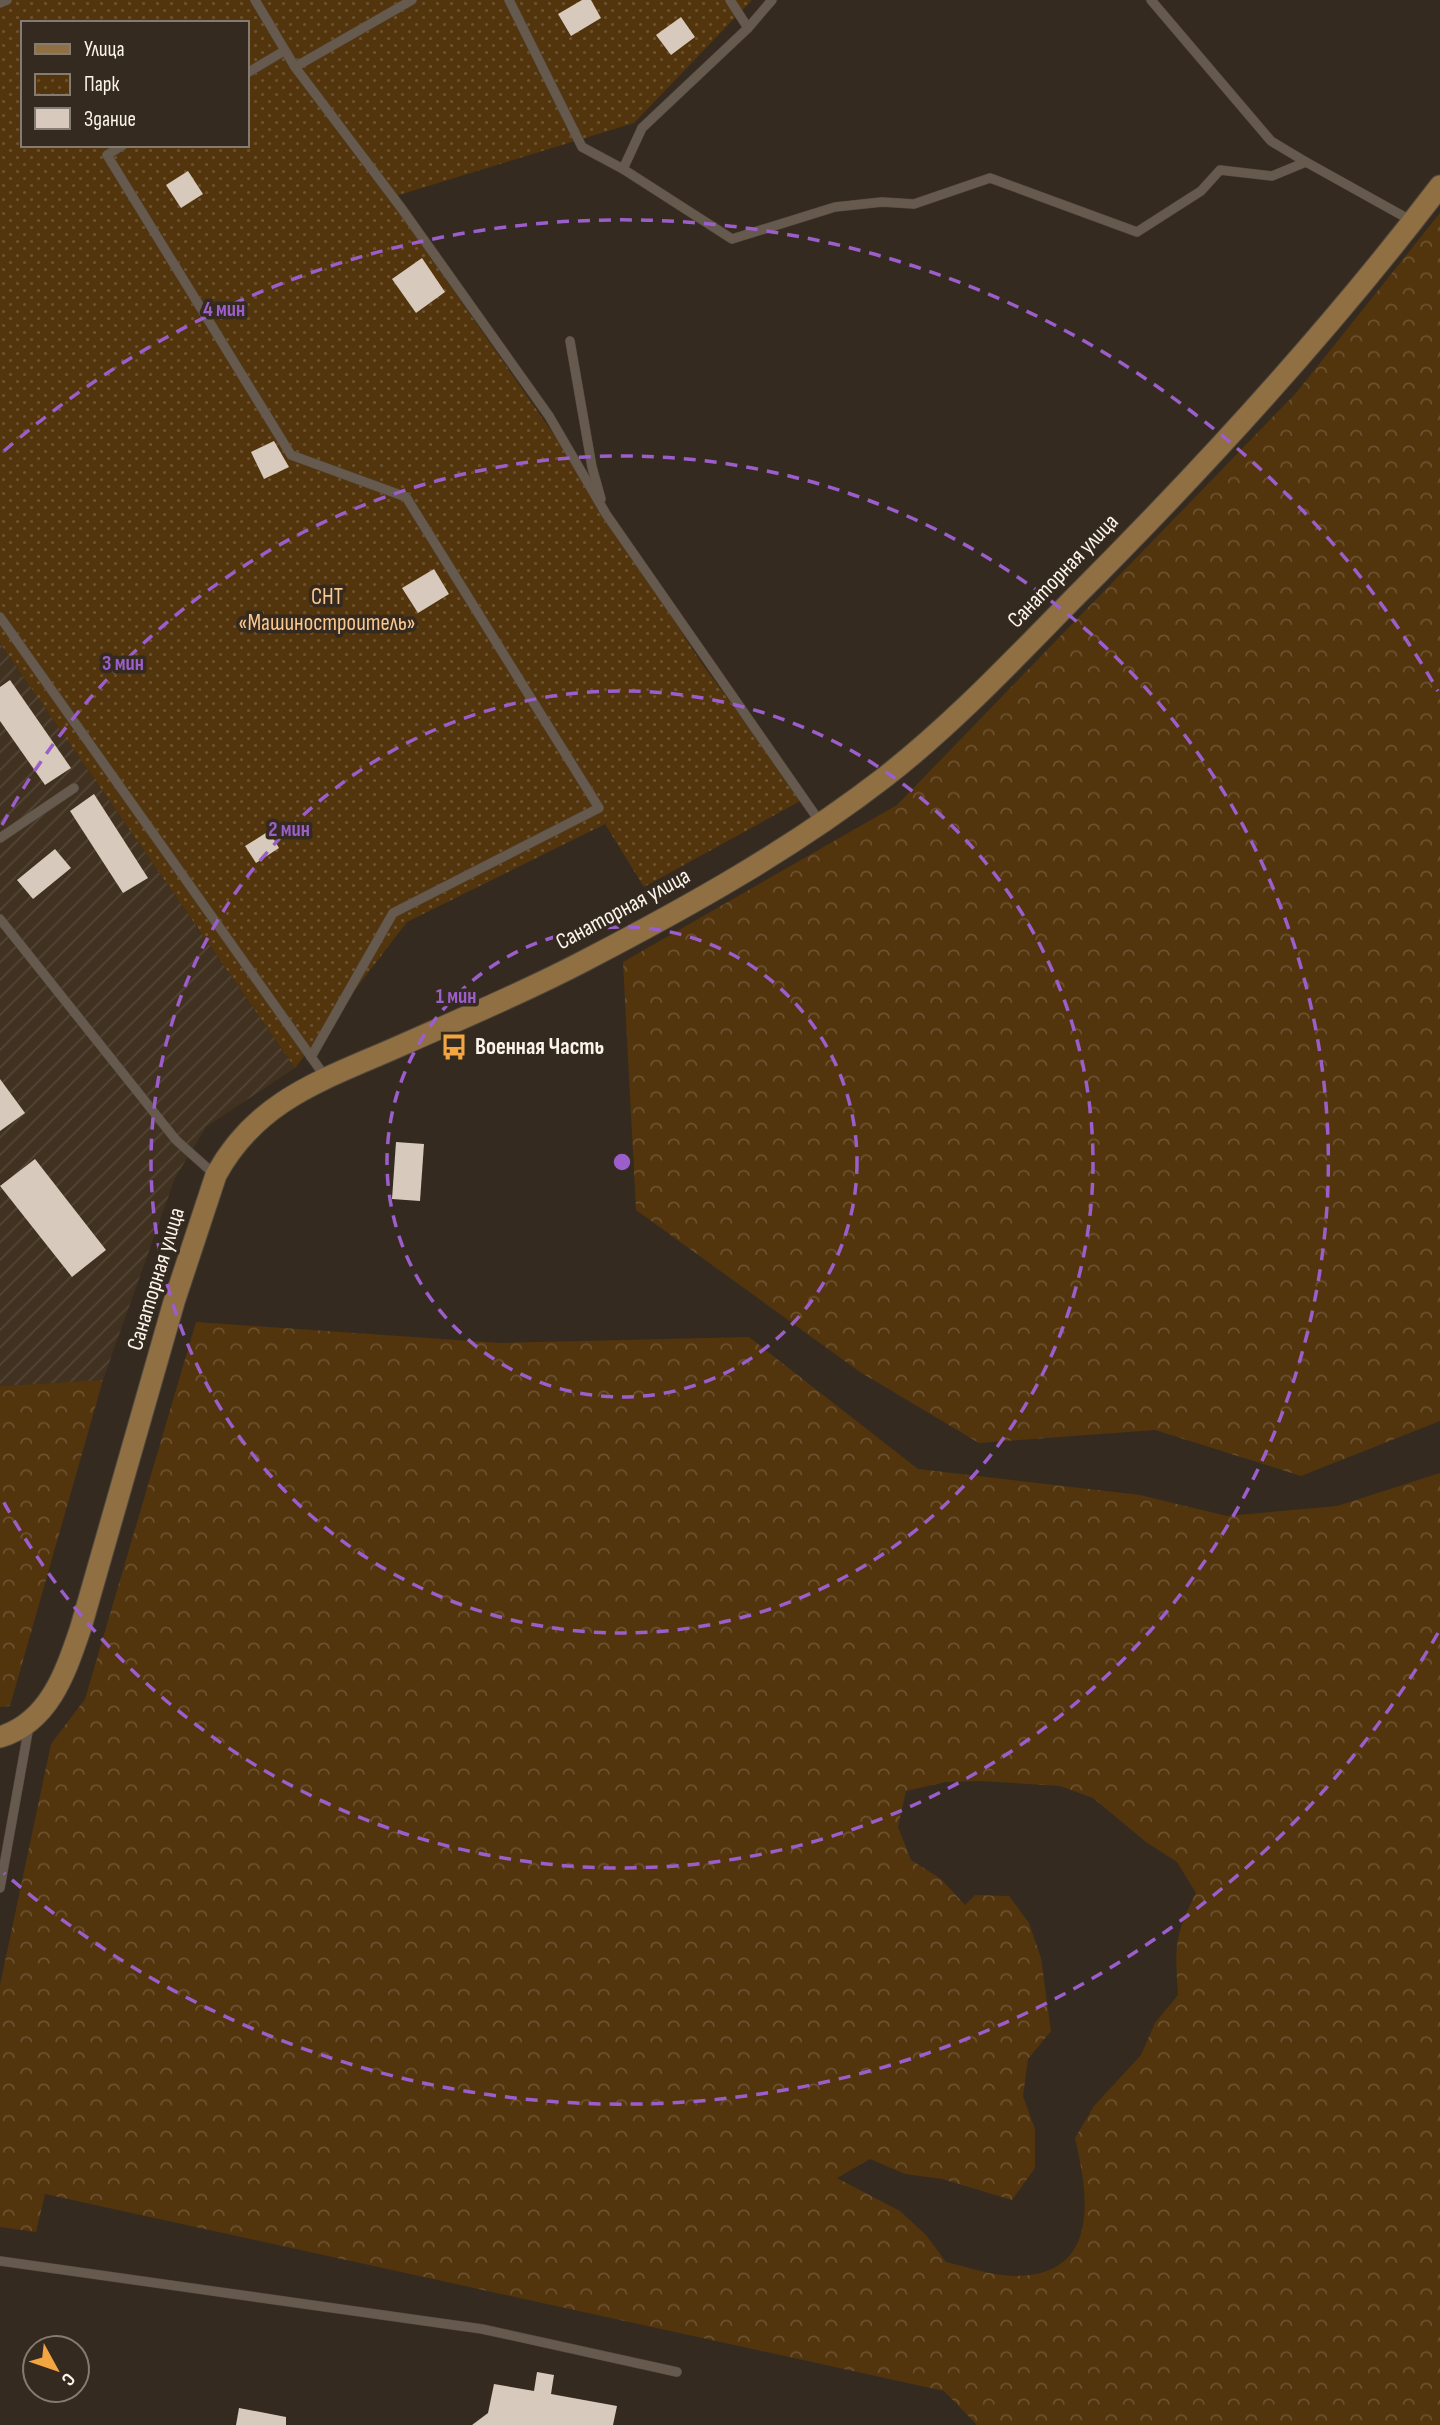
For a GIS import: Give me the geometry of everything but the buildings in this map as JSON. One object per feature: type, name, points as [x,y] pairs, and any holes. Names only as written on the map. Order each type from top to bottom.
[{"type":"street","name":"Санаторная улица","points":[[0,1737],[30,1721],[58,1686],[72,1653],[174,1303],[216,1175],[226,1157],[254,1124],[296,1092],[582,962],[745,873],[885,777],[954,719],[1117,555],[1274,386],[1413,222],[1440,186]]},
{"type":"lane","points":[[0,3],[7,0]]},
{"type":"lane","points":[[255,0],[295,67],[402,209],[549,416],[606,514],[820,822]]},
{"type":"lane","points":[[295,67],[412,0]]},
{"type":"lane","points":[[509,0],[582,147],[622,169],[732,240],[835,207],[882,202],[914,204],[990,178],[1137,232],[1201,191],[1220,170],[1272,176],[1306,162]]},
{"type":"lane","points":[[730,0],[748,28]]},
{"type":"lane","points":[[622,169],[642,128],[748,28],[772,0]]},
{"type":"lane","points":[[1151,0],[1271,141],[1413,222]]},
{"type":"lane","points":[[248,72],[284,51]]},
{"type":"lane","points":[[120,147],[107,155],[291,455],[406,497],[599,808],[393,913],[311,1056]]},
{"type":"lane","points":[[570,341],[592,467],[606,514]]},
{"type":"lane","points":[[0,617],[326,1078]]},
{"type":"lane","points":[[0,838],[74,788]]},
{"type":"lane","points":[[0,919],[176,1140],[216,1175]]},
{"type":"lane","points":[[0,1888],[30,1721]]},
{"type":"lane","points":[[0,2261],[482,2329],[677,2372]]},
{"type":"shaded area","points":[[0,643],[295,1068],[206,1127],[175,1178],[103,1380],[0,1386]]},
{"type":"green space","name":"СНТ «Машиностроитель»","points":[[0,0],[752,0],[634,123],[389,198],[573,462],[700,661],[802,800],[644,887],[605,824],[407,922],[295,1068],[0,643]]},
{"type":"green space","points":[[1440,213],[1440,1421],[1301,1476],[1155,1430],[979,1443],[860,1372],[636,1210],[623,962],[897,805],[1296,393]]},
{"type":"green space","points":[[196,1322],[500,1343],[749,1337],[918,1469],[1140,1495],[1227,1516],[1337,1506],[1440,1473],[1440,2425],[977,2425],[944,2391],[45,2194],[36,2232],[0,2227],[0,1985],[51,1744],[85,1699]],"holes":[[[982,1781],[1060,1786],[1093,1798],[1146,1842],[1177,1862],[1196,1893],[1183,1920],[1178,1942],[1178,1995],[1155,2023],[1141,2055],[1094,2106],[1075,2138],[1085,2208],[1082,2229],[1075,2248],[1062,2263],[1043,2272],[1007,2276],[946,2262],[926,2235],[900,2211],[837,2178],[870,2159],[905,2174],[942,2179],[1012,2200],[1035,2168],[1035,2129],[1023,2096],[1028,2059],[1051,2031],[1041,1958],[1029,1923],[1009,1896],[975,1895],[965,1905],[941,1879],[911,1860],[898,1827],[906,1791],[946,1782]]]},
{"type":"green space","points":[[103,1380],[10,1706],[0,1707],[0,1386]]},
{"type":"place","name":"Военная Часть","points":[[454,1047]]}]
